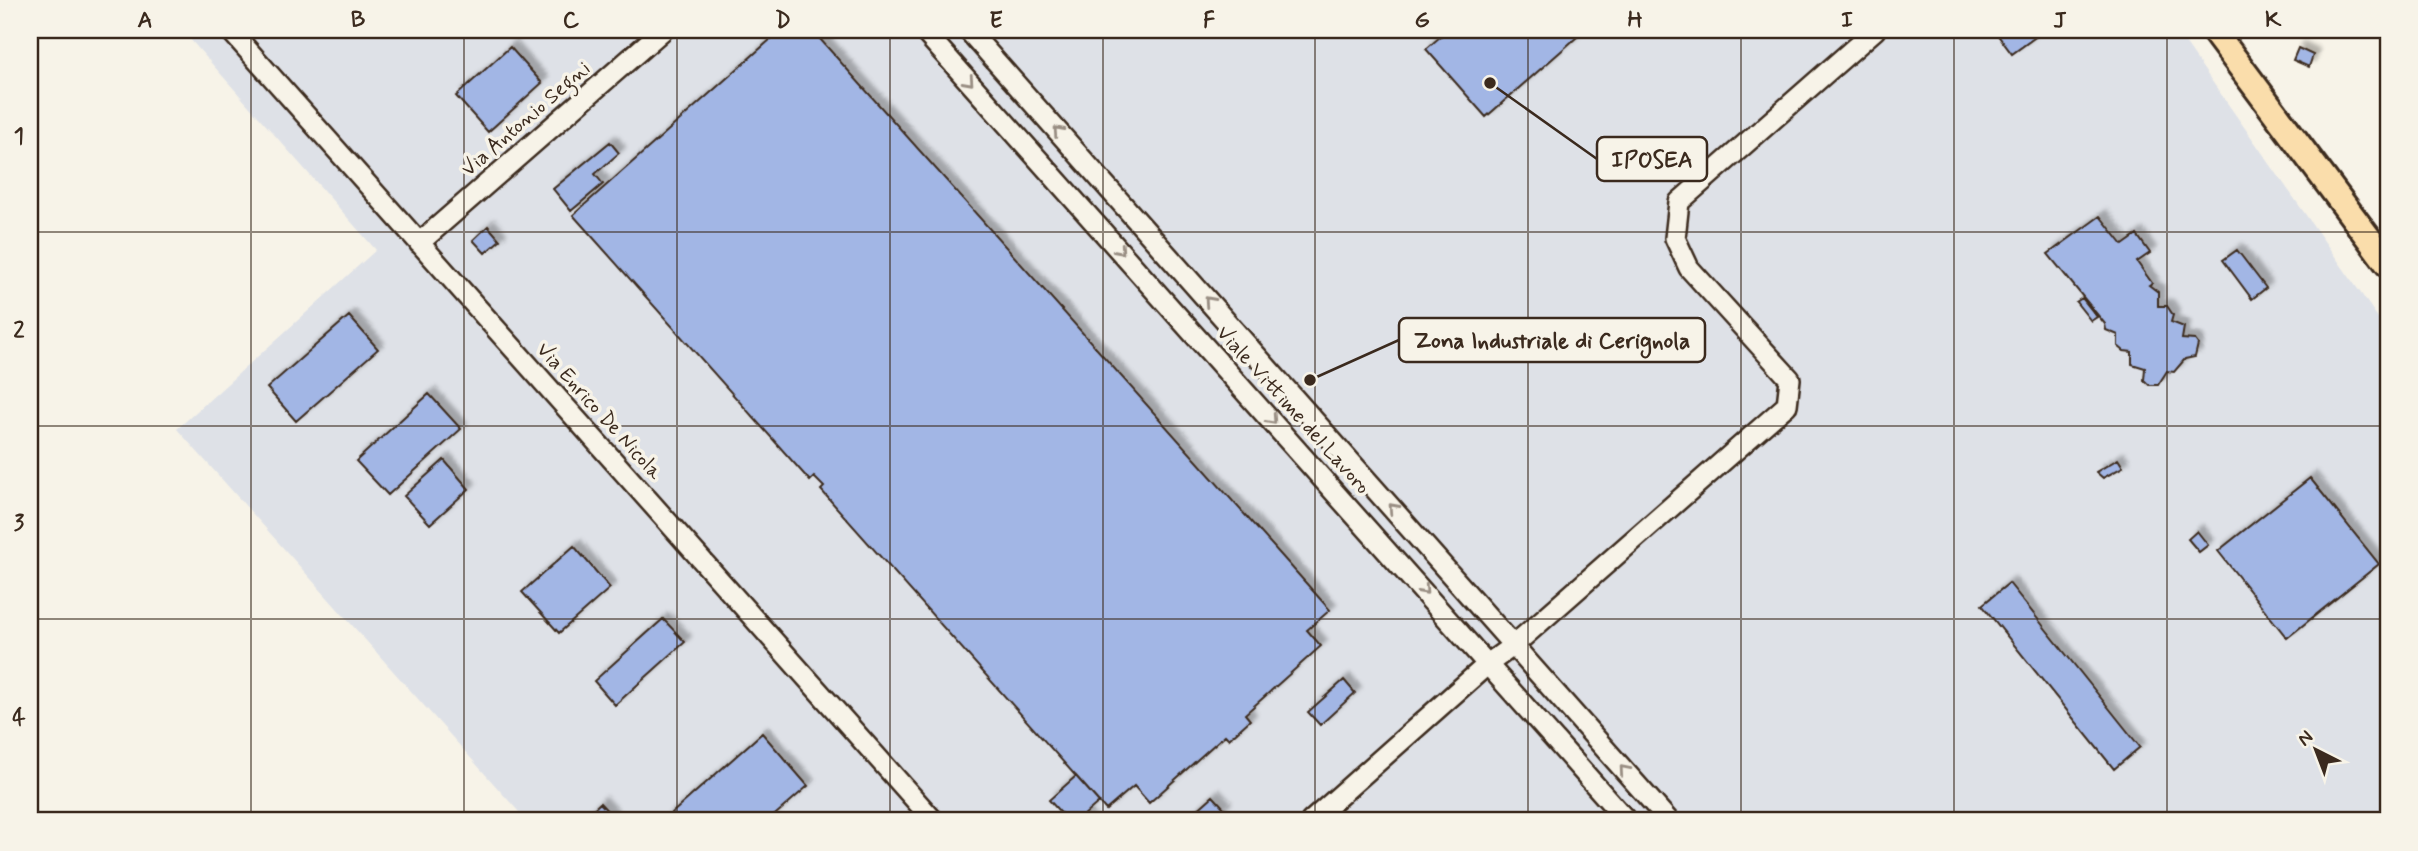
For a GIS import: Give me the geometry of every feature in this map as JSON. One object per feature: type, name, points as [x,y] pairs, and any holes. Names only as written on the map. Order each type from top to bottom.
[{"type":"main road","points":[[2213,30],[2388,264]]},
{"type":"street","name":"Via Enrico De Nicola","points":[[230,30],[934,821]]},
{"type":"street","name":"Via Antonio Segni","points":[[419,243],[663,30]]},
{"type":"street","name":"Viale Vittime del Lavoro","points":[[923,30],[1627,821]]},
{"type":"street","name":"Viale Vittime del Lavoro","points":[[968,30],[1669,821]]},
{"type":"street","points":[[1311,821],[1787,405],[1790,379],[1689,268],[1675,238],[1679,202],[1875,30]]},
{"type":"shaded area","points":[[182,30],[2176,30],[2388,332],[2388,821],[527,821],[177,429],[376,250]]},
{"type":"building","points":[[781,30],[812,30],[1330,610],[1307,630],[1321,646],[1245,714],[1250,720],[1229,739],[1225,735],[1149,803],[1134,786],[1106,810],[821,490],[824,487],[814,477],[810,481],[573,215]]},
{"type":"building","points":[[1448,30],[1585,30],[1486,117],[1426,49]]},
{"type":"building","points":[[1994,30],[2045,30],[2012,54]]},
{"type":"building","points":[[510,47],[542,83],[488,132],[456,96]]},
{"type":"building","points":[[2298,48],[2313,55],[2309,67],[2293,60]]},
{"type":"building","points":[[610,142],[619,153],[595,174],[603,184],[571,211],[553,189]]},
{"type":"building","points":[[2100,216],[2123,245],[2137,235],[2150,253],[2137,262],[2152,283],[2149,285],[2158,292],[2158,306],[2167,306],[2173,315],[2171,322],[2184,327],[2182,339],[2195,340],[2198,344],[2195,357],[2185,359],[2174,372],[2167,371],[2158,385],[2149,385],[2144,380],[2145,368],[2132,364],[2132,352],[2124,351],[2118,346],[2118,335],[2106,330],[2105,324],[2048,254]]},
{"type":"building","points":[[488,226],[500,240],[485,253],[473,240]]},
{"type":"building","points":[[2237,250],[2266,288],[2252,299],[2223,260]]},
{"type":"building","points":[[2082,298],[2097,317],[2091,321],[2076,302]]},
{"type":"building","points":[[349,316],[378,349],[296,421],[267,388]]},
{"type":"building","points":[[429,394],[461,429],[388,495],[356,461]]},
{"type":"building","points":[[2118,459],[2123,467],[2103,478],[2096,472]]},
{"type":"building","points":[[444,460],[469,489],[430,524],[404,496]]},
{"type":"building","points":[[2310,478],[2379,564],[2287,638],[2218,551]]},
{"type":"building","points":[[2197,531],[2208,545],[2199,552],[2188,539]]},
{"type":"building","points":[[574,546],[610,588],[559,633],[522,592]]},
{"type":"building","points":[[2009,583],[2140,747],[2114,769],[1982,605]]},
{"type":"building","points":[[663,619],[685,642],[615,705],[594,681]]},
{"type":"building","points":[[1344,680],[1355,693],[1320,725],[1308,712]]},
{"type":"building","points":[[762,733],[808,786],[768,821],[663,821]]},
{"type":"building","points":[[1076,776],[1099,802],[1084,815],[1089,821],[1068,821],[1049,800]]},
{"type":"building","points":[[1213,796],[1225,809],[1211,821],[1185,821]]},
{"type":"building","points":[[600,803],[614,818],[610,821],[581,821]]},
{"type":"place","name":"IPOSEA","points":[[1490,83]]},
{"type":"place","name":"Zona Industriale di Cerignola","points":[[1310,380]]}]
